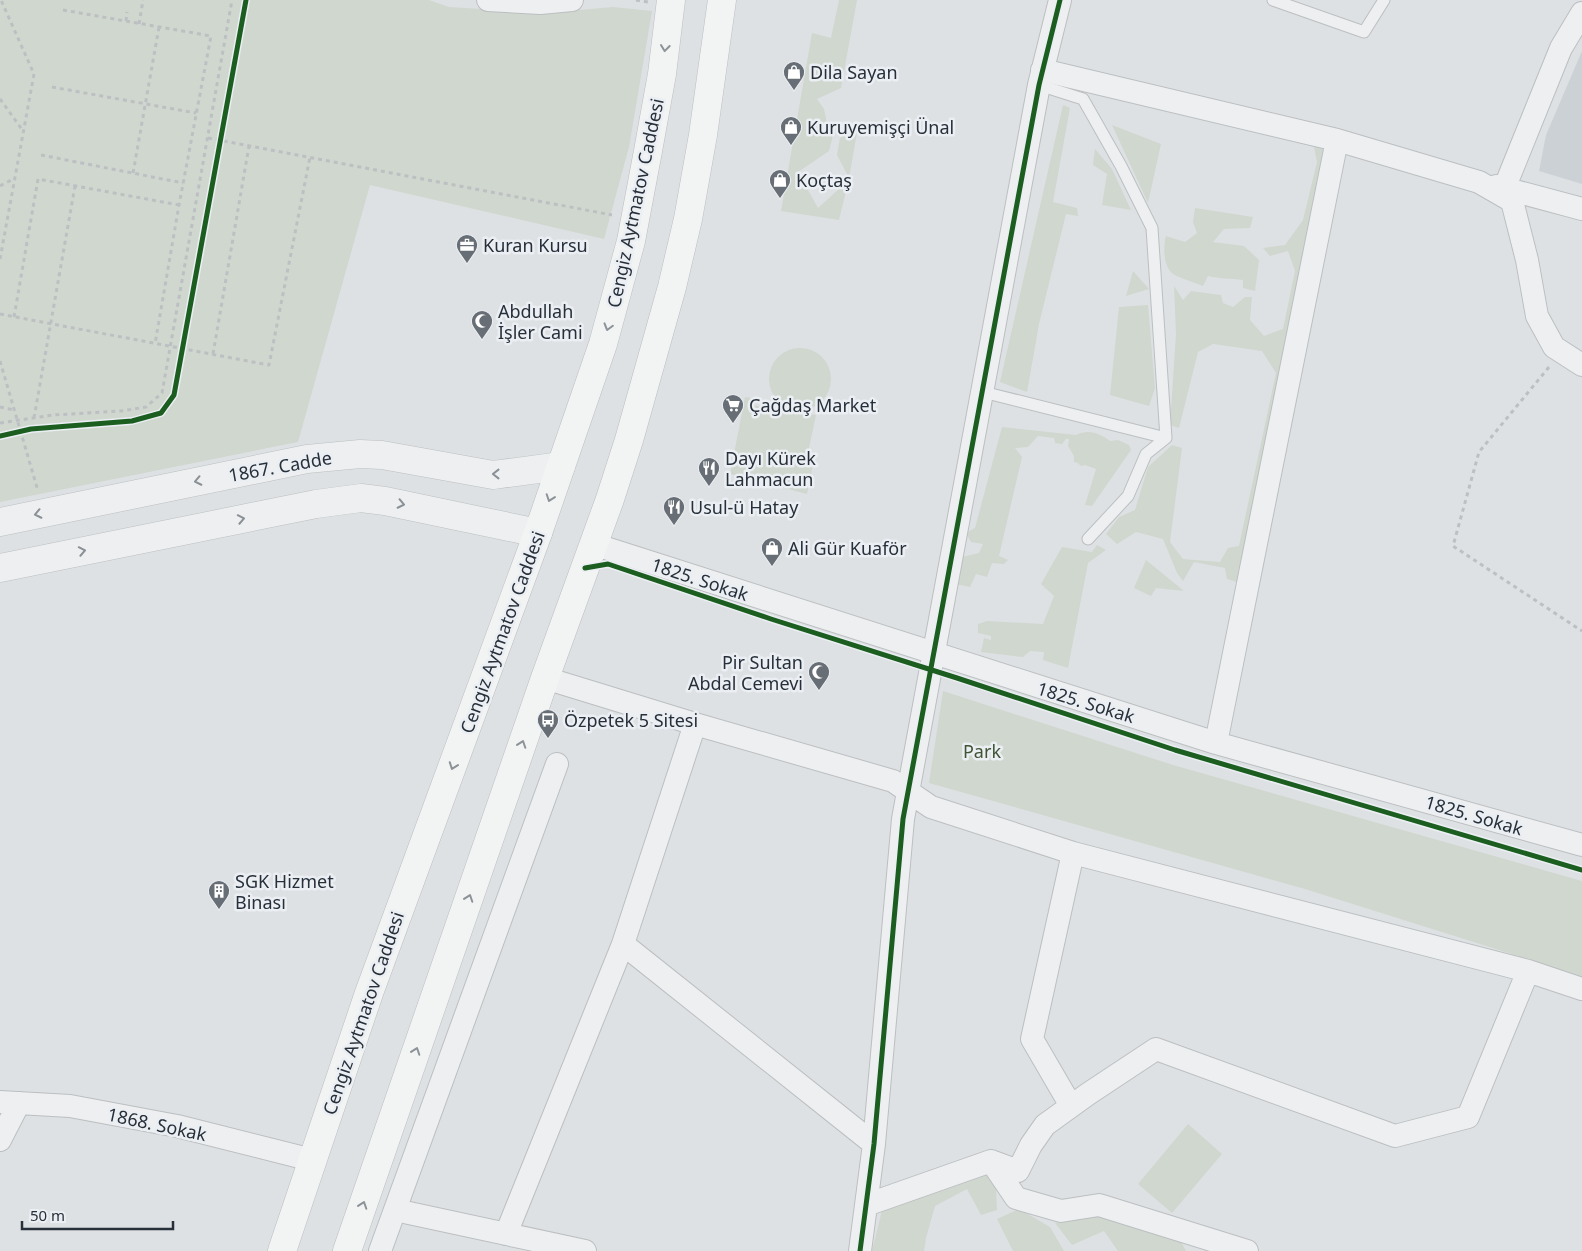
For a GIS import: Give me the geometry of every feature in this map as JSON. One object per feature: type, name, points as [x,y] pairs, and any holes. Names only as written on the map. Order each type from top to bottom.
[{"type":"main road","name":"Cengiz Aytmatov Caddesi","points":[[282,1251],[369,993],[538,533],[604,344],[631,240],[650,142],[671,0]]},
{"type":"main road","points":[[347,1251],[629,440],[672,287],[688,219],[722,0]]},
{"type":"street","points":[[488,0],[540,3],[572,0]]},
{"type":"street","points":[[860,1251],[874,1144],[902,829],[1041,78],[1060,0]]},
{"type":"street","points":[[1504,188],[1561,48],[1582,13]]},
{"type":"street","points":[[1041,78],[1337,140],[1479,182],[1582,209]]},
{"type":"street","points":[[1216,743],[1337,140]]},
{"type":"street","points":[[1479,182],[1512,201],[1527,260],[1537,316],[1554,347],[1582,365]]},
{"type":"street","name":"1867. Cadde","points":[[0,522],[334,455],[360,454],[382,456],[493,475],[561,466]]},
{"type":"street","points":[[0,568],[316,504],[361,498],[385,500],[538,533]]},
{"type":"street","name":"1825. Sokak","points":[[593,544],[1216,743],[1582,845]]},
{"type":"street","points":[[545,678],[695,724],[882,777],[893,781],[931,807],[1073,853],[1528,971],[1582,989]]},
{"type":"street","points":[[506,1234],[623,944],[695,724]]},
{"type":"street","points":[[380,1251],[557,764]]},
{"type":"street","points":[[1071,1106],[1032,1038],[1073,853]]},
{"type":"street","points":[[623,944],[874,1144]]},
{"type":"street","points":[[866,1206],[991,1161],[1018,1171],[1031,1145],[1045,1125],[1156,1049],[1395,1136],[1468,1117],[1528,971]]},
{"type":"street","points":[[0,1140],[10,1102]]},
{"type":"street","name":"1868. Sokak","points":[[10,1102],[70,1106],[178,1126],[312,1160]]},
{"type":"street","points":[[991,1161],[1016,1198],[1061,1211],[1099,1205],[1247,1251]]},
{"type":"street","points":[[395,1210],[506,1234],[537,1246],[585,1251]]},
{"type":"lane","points":[[1273,0],[1364,32],[1384,0]]},
{"type":"lane","points":[[1041,78],[1083,99],[1121,166],[1152,228],[1166,438]]},
{"type":"lane","points":[[983,392],[1166,438]]},
{"type":"lane","points":[[1088,539],[1128,496],[1146,454],[1166,438]]},
{"type":"path","points":[[0,259],[34,74],[1,0]]},
{"type":"path","points":[[139,24],[143,0]]},
{"type":"path","points":[[0,423],[146,407],[162,392],[232,0]]},
{"type":"path","points":[[64,10],[211,36],[155,344]]},
{"type":"path","points":[[126,21],[127,12]]},
{"type":"path","points":[[133,173],[159,27]]},
{"type":"path","points":[[52,87],[196,113]]},
{"type":"path","points":[[0,99],[23,132]]},
{"type":"path","points":[[219,150],[222,131]]},
{"type":"path","points":[[208,138],[612,215]]},
{"type":"path","points":[[213,354],[249,145]]},
{"type":"path","points":[[41,154],[183,183]]},
{"type":"path","points":[[0,314],[269,366],[310,157]]},
{"type":"path","points":[[0,186],[15,178]]},
{"type":"path","points":[[14,317],[38,179],[179,204]]},
{"type":"path","points":[[34,418],[75,186]]},
{"type":"path","points":[[181,358],[184,339]]},
{"type":"path","points":[[1561,352],[1479,452],[1453,546],[1582,631]]},
{"type":"path","points":[[0,361],[17,420],[23,431],[44,513]]},
{"type":"path","points":[[0,407],[14,410]]},
{"type":"path","points":[[14,433],[23,431]]},
{"type":"shaded area","points":[[1582,51],[1582,184],[1539,171],[1546,135]]},
{"type":"green space","points":[[0,0],[429,0],[449,7],[544,13],[613,7],[652,11],[629,147],[604,239],[370,185],[298,442],[0,502]]},
{"type":"green space","points":[[839,0],[857,0],[841,88],[817,99],[824,109],[828,128],[836,123],[829,151],[798,172],[818,208],[840,188],[846,191],[839,220],[781,211],[812,33],[831,38]]},
{"type":"green space","points":[[1063,105],[1070,108],[1053,202],[1077,208],[1078,216],[1066,214],[1039,324],[1027,392],[1000,382]]},
{"type":"green space","points":[[1112,125],[1161,144],[1148,203]]},
{"type":"green space","points":[[858,127],[849,178],[837,155],[840,138]]},
{"type":"green space","points":[[1313,142],[1330,146],[1237,582],[1227,579],[1225,568],[1194,562],[1183,581],[1177,573],[1163,539],[1136,532],[1117,544],[1106,534],[1119,517],[1135,510],[1148,467],[1172,445],[1182,448],[1170,542],[1183,559],[1220,562],[1228,548],[1239,546],[1276,373],[1262,351],[1213,344],[1198,352],[1179,428],[1170,425],[1176,334],[1174,286],[1183,300],[1191,291],[1221,295],[1223,303],[1233,307],[1245,297],[1252,297],[1250,320],[1264,336],[1283,329],[1295,271],[1288,251],[1270,256],[1263,248],[1285,245],[1303,220],[1317,162]]},
{"type":"green space","points":[[1095,149],[1112,169],[1131,210],[1102,205],[1107,174],[1093,165]]},
{"type":"green space","points":[[1195,208],[1253,217],[1250,228],[1224,229],[1213,242],[1244,246],[1259,260],[1255,291],[1243,288],[1243,280],[1208,276],[1203,286],[1175,275],[1170,271],[1165,256],[1164,245],[1166,236],[1185,242],[1197,233],[1193,222]]},
{"type":"green space","points":[[1133,271],[1149,289],[1126,296]]},
{"type":"green space","points":[[1148,305],[1155,388],[1149,406],[1110,395],[1119,307]]},
{"type":"green space","points":[[800,348],[812,351],[822,357],[828,367],[831,379],[828,391],[822,401],[812,407],[800,410],[788,407],[778,401],[772,391],[769,379],[772,367],[778,357],[788,351]]},
{"type":"green space","points":[[745,397],[753,398],[752,405],[816,415],[807,457],[750,449],[814,460],[807,494],[730,474]]},
{"type":"green space","points":[[1002,427],[1076,435],[1085,432],[1094,433],[1110,441],[1118,440],[1129,445],[1131,450],[1092,506],[1085,505],[1096,469],[1085,465],[1081,466],[1074,462],[1074,456],[1068,446],[1069,439],[1066,439],[1062,444],[1055,443],[1054,438],[1038,436],[1028,447],[1015,448],[1022,457],[999,556],[1008,560],[1004,564],[992,563],[987,577],[976,574],[970,587],[951,583],[958,558],[979,553],[983,544],[971,542],[967,535],[969,531],[975,528]]},
{"type":"green space","points":[[1097,545],[1106,550],[1088,563],[1068,668],[1043,660],[1044,652],[1030,651],[1023,657],[981,652],[984,638],[991,640],[991,636],[978,633],[978,624],[987,621],[1043,624],[1054,596],[1041,584],[1062,547],[1092,552]]},
{"type":"green space","points":[[1146,560],[1184,591],[1156,588],[1151,596],[1134,588]]},
{"type":"green space","name":"Park","points":[[943,691],[1173,765],[1582,881],[1582,976],[1305,889],[929,783]]},
{"type":"green space","points":[[1188,1124],[1222,1154],[1172,1213],[1138,1184]]},
{"type":"green space","points":[[986,1172],[996,1188],[997,1210],[981,1215],[967,1189],[935,1206],[924,1251],[872,1251],[883,1206]]},
{"type":"green space","points":[[1019,1209],[1050,1227],[1064,1251],[1013,1251],[997,1219]]},
{"type":"green space","points":[[1097,1213],[1178,1236],[1186,1251],[1118,1251],[1104,1231],[1072,1245],[1055,1223]]},
{"type":"cycle path","points":[[0,436],[31,429],[132,421],[161,413],[174,395],[246,0]]},
{"type":"cycle path","points":[[860,1251],[874,1144],[903,819],[1039,85],[1060,0]]},
{"type":"cycle path","points":[[585,568],[608,564],[1175,750],[1582,870]]},
{"type":"place","name":"Dila Sayan","points":[[794,91]]},
{"type":"place","name":"Kuruyemişçi Ünal","points":[[791,146]]},
{"type":"place","name":"Koçtaş","points":[[780,199]]},
{"type":"place","name":"Kuran Kursu","points":[[467,264]]},
{"type":"place","name":"Abdullah İşler Cami","points":[[482,340]]},
{"type":"place","name":"Çağdaş Market","points":[[733,424]]},
{"type":"place","name":"Dayı Kürek Lahmacun","points":[[709,487]]},
{"type":"place","name":"Usul-ü Hatay","points":[[674,526]]},
{"type":"place","name":"Ali Gür Kuaför","points":[[772,567]]},
{"type":"place","name":"Pir Sultan Abdal Cemevi","points":[[819,691]]},
{"type":"place","name":"Özpetek 5 Sitesi","points":[[548,739]]},
{"type":"place","name":"SGK Hizmet Binası","points":[[219,910]]}]
